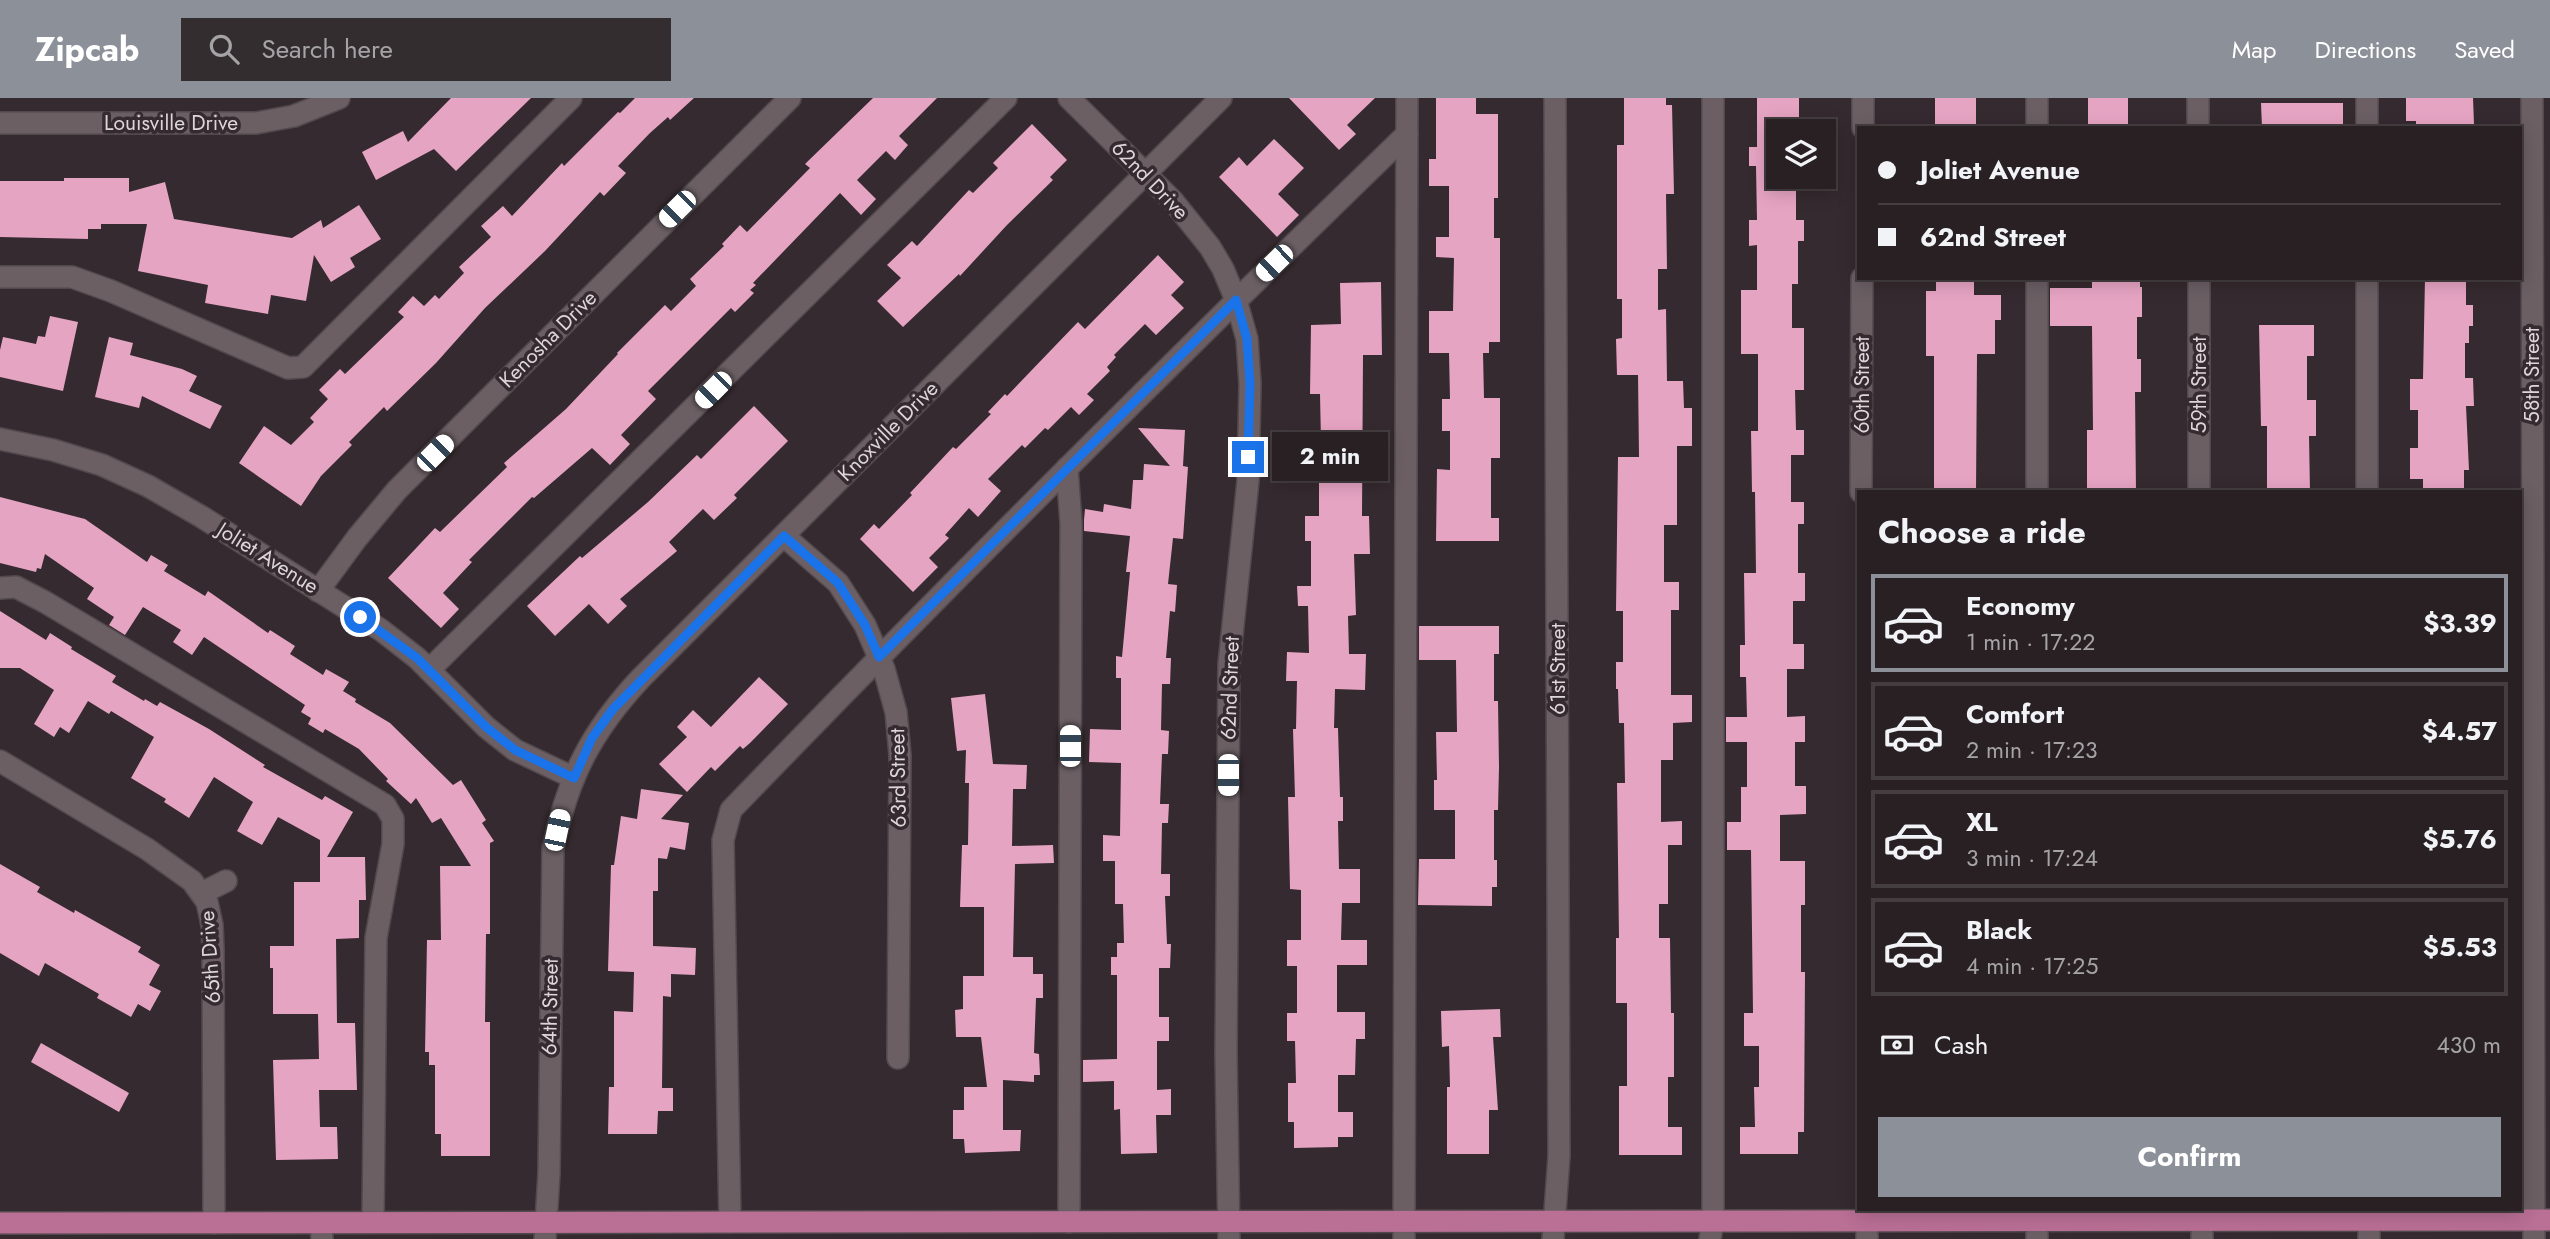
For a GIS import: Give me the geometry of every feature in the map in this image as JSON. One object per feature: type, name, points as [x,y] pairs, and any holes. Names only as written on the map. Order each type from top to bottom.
[{"type":"main road","points":[[0,1223],[143,1231],[214,1223],[321,1231],[373,1222],[545,1231],[730,1222],[864,1231],[1069,1222],[1229,1230],[1712,1230],[1867,1223],[2369,1223],[2539,1227]]},
{"type":"street","name":"Louisville Drive","points":[[0,124],[256,123],[294,116],[339,98]]},
{"type":"street","points":[[0,277],[72,277],[111,291],[288,368],[303,367],[571,98]]},
{"type":"street","name":"Kenosha Drive","points":[[318,591],[397,490],[790,98]]},
{"type":"street","points":[[429,670],[1006,98]]},
{"type":"street","name":"62nd Drive","points":[[1069,98],[1173,201],[1210,247],[1223,269]]},
{"type":"street","name":"Knoxville Drive","points":[[574,778],[592,738],[613,709],[1221,98]]},
{"type":"street","points":[[1405,1230],[1407,98]]},
{"type":"street","name":"61st Street","points":[[1554,1230],[1559,1156],[1555,98]]},
{"type":"street","points":[[1712,1230],[1713,98]]},
{"type":"street","points":[[1863,98],[1863,126]]},
{"type":"street","points":[[2037,98],[2037,126]]},
{"type":"street","points":[[2198,98],[2198,126]]},
{"type":"street","points":[[2367,98],[2367,126]]},
{"type":"street","name":"58th Street","points":[[2532,98],[2541,439],[2539,1227]]},
{"type":"street","points":[[730,1222],[723,840],[731,810],[1067,468],[1407,134]]},
{"type":"street","name":"62nd Street","points":[[1223,269],[1236,300],[1247,339],[1250,384],[1248,481],[1228,664],[1226,1054],[1229,1230]]},
{"type":"street","name":"60th Street","points":[[1861,490],[1862,280]]},
{"type":"street","points":[[2037,280],[2037,490]]},
{"type":"street","name":"59th Street","points":[[2199,280],[2199,490]]},
{"type":"street","points":[[2367,280],[2367,490]]},
{"type":"street","name":"Joliet Avenue","points":[[0,439],[53,450],[102,465],[148,486],[202,517],[381,630],[417,658],[486,727],[515,750],[574,778]]},
{"type":"street","points":[[1067,468],[1070,523],[1069,1222]]},
{"type":"street","name":"63rd Street","points":[[784,536],[838,583],[865,625],[879,657],[896,712],[900,755],[898,1058]]},
{"type":"street","points":[[0,588],[16,587],[45,602],[385,805],[393,819],[393,844],[376,938],[373,1222]]},
{"type":"street","name":"65th Drive","points":[[0,761],[147,849],[192,881],[202,893],[210,912],[213,949],[214,1223]]},
{"type":"street","name":"64th Street","points":[[545,1231],[549,1173],[553,848],[561,811],[574,778]]},
{"type":"street","points":[[202,893],[226,881]]},
{"type":"building","points":[[451,98],[531,98],[456,171],[434,149],[376,180],[362,152],[403,131],[408,142]]},
{"type":"building","points":[[635,98],[694,98],[670,120],[668,117],[650,133],[618,166],[626,173],[604,196],[600,192],[545,251],[485,308],[436,363],[387,411],[384,407],[349,442],[352,445],[321,476],[301,506],[239,463],[264,426],[291,445],[314,422],[310,418],[328,399],[319,390],[340,369],[345,374],[404,317],[398,312],[413,296],[424,306],[435,295],[439,299],[464,273],[459,267],[491,237],[481,226],[503,206],[512,216],[562,163],[564,166]]},
{"type":"building","points":[[873,98],[937,98],[899,136],[908,145],[895,160],[886,151],[857,180],[876,199],[861,215],[840,193],[753,283],[756,285],[750,290],[754,293],[735,312],[731,308],[648,391],[656,399],[621,435],[630,444],[610,465],[592,448],[532,497],[469,560],[472,562],[443,593],[459,609],[441,628],[388,578],[435,528],[440,532],[507,467],[504,463],[566,409],[665,305],[671,311],[696,286],[690,279],[724,246],[722,244],[740,225],[747,232],[810,168],[805,164]]},
{"type":"building","points":[[1289,98],[1375,98],[1347,125],[1356,134],[1339,150]]},
{"type":"building","points":[[1436,98],[1476,98],[1476,114],[1498,114],[1498,198],[1494,198],[1494,238],[1500,238],[1500,342],[1489,342],[1489,353],[1483,353],[1484,398],[1500,398],[1500,458],[1491,458],[1491,518],[1499,518],[1499,541],[1436,541],[1437,469],[1450,470],[1450,431],[1442,431],[1442,399],[1450,399],[1449,353],[1429,353],[1429,311],[1453,311],[1454,258],[1436,257],[1436,237],[1449,237],[1449,186],[1429,186],[1429,159],[1436,159]]},
{"type":"building","points":[[1624,98],[1666,98],[1666,105],[1672,105],[1674,194],[1666,194],[1667,269],[1658,269],[1658,310],[1666,309],[1667,381],[1683,381],[1684,408],[1692,408],[1692,446],[1677,446],[1677,525],[1664,525],[1664,582],[1679,582],[1679,610],[1671,610],[1671,695],[1692,695],[1692,722],[1673,723],[1673,760],[1661,760],[1661,822],[1682,821],[1682,845],[1668,845],[1668,904],[1659,904],[1659,938],[1670,938],[1671,1013],[1674,1013],[1674,1077],[1668,1077],[1668,1127],[1682,1127],[1682,1155],[1619,1155],[1619,1086],[1627,1086],[1627,1003],[1616,1003],[1616,938],[1619,938],[1617,783],[1625,783],[1624,723],[1619,723],[1616,689],[1616,662],[1623,662],[1623,611],[1616,611],[1618,457],[1639,457],[1638,375],[1617,375],[1616,339],[1622,338],[1622,299],[1617,299],[1617,145],[1624,145]]},
{"type":"building","points":[[1757,98],[1799,98],[1799,119],[1766,119],[1766,189],[1796,189],[1796,220],[1804,220],[1804,241],[1798,241],[1798,284],[1792,284],[1792,328],[1804,328],[1804,390],[1795,390],[1796,430],[1804,430],[1804,455],[1791,455],[1791,502],[1804,502],[1804,524],[1798,524],[1798,573],[1805,573],[1805,601],[1793,601],[1793,644],[1804,644],[1804,669],[1787,669],[1787,717],[1805,716],[1805,742],[1795,742],[1795,786],[1806,786],[1806,814],[1780,815],[1780,861],[1805,861],[1805,905],[1801,905],[1801,972],[1805,972],[1804,1132],[1798,1132],[1798,1154],[1740,1154],[1740,1127],[1755,1127],[1754,1087],[1759,1087],[1759,1046],[1744,1046],[1744,1013],[1753,1013],[1751,850],[1727,850],[1727,822],[1741,822],[1741,787],[1747,787],[1747,742],[1726,742],[1726,717],[1747,717],[1746,677],[1740,677],[1740,645],[1745,645],[1744,573],[1756,573],[1751,431],[1758,431],[1758,354],[1741,354],[1741,290],[1757,290],[1757,245],[1749,246],[1749,220],[1757,220],[1756,166],[1749,166],[1749,147],[1757,147]]},
{"type":"building","points":[[1935,98],[1976,98],[1976,126],[1935,126]]},
{"type":"building","points":[[2088,98],[2128,98],[2128,126],[2088,126]]},
{"type":"building","points":[[2406,98],[2473,98],[2474,124],[2416,126],[2416,121],[2406,121]]},
{"type":"building","points":[[2261,103],[2343,103],[2343,126],[2262,126]]},
{"type":"building","points":[[1032,124],[1067,160],[1050,177],[1053,180],[960,276],[959,274],[903,327],[877,301],[901,278],[887,265],[912,241],[917,246],[969,190],[973,193],[998,168],[993,163]]},
{"type":"building","points":[[1274,139],[1304,168],[1278,194],[1299,215],[1277,237],[1219,177],[1239,157],[1247,166]]},
{"type":"building","points":[[64,178],[129,178],[129,192],[165,182],[174,219],[292,238],[321,220],[323,228],[359,205],[381,239],[350,258],[355,267],[331,282],[314,255],[306,301],[271,295],[268,314],[205,303],[208,285],[138,271],[147,224],[101,224],[101,229],[88,229],[88,239],[0,237],[0,181],[64,181]]},
{"type":"building","points":[[1158,255],[1184,282],[1171,295],[1184,308],[1156,335],[1145,324],[1114,355],[1116,357],[1107,367],[1110,371],[1087,394],[1094,400],[1079,415],[1071,407],[1025,448],[1022,445],[988,479],[1001,491],[978,517],[969,508],[945,535],[949,538],[929,558],[938,567],[913,592],[860,539],[874,524],[879,529],[953,447],[956,449],[991,414],[988,412],[1005,394],[1007,396],[1078,322],[1085,329]]},
{"type":"building","points":[[1936,280],[1974,280],[1974,295],[2001,295],[2001,320],[1995,320],[1995,354],[1977,354],[1976,490],[1934,490],[1934,356],[1926,356],[1926,291],[1936,291]]},
{"type":"building","points":[[2092,280],[2140,280],[2142,287],[2142,317],[2137,317],[2137,359],[2141,359],[2141,392],[2135,392],[2136,490],[2087,490],[2087,430],[2093,430],[2092,326],[2050,326],[2050,288],[2092,288]]},
{"type":"building","points":[[2425,280],[2466,280],[2466,305],[2473,305],[2473,326],[2469,326],[2469,343],[2465,343],[2465,378],[2473,378],[2474,406],[2466,406],[2469,470],[2464,470],[2464,490],[2423,490],[2423,479],[2410,479],[2410,448],[2418,448],[2418,410],[2410,410],[2410,379],[2423,379]]},
{"type":"building","points":[[1381,282],[1382,355],[1363,355],[1362,516],[1369,516],[1370,554],[1354,554],[1356,615],[1348,616],[1349,654],[1366,654],[1365,690],[1335,689],[1334,728],[1338,728],[1340,797],[1343,797],[1343,821],[1338,821],[1339,869],[1360,869],[1360,903],[1342,903],[1341,940],[1367,940],[1367,965],[1337,965],[1337,1012],[1365,1012],[1365,1039],[1356,1039],[1355,1075],[1338,1075],[1338,1112],[1353,1112],[1353,1137],[1338,1137],[1338,1147],[1294,1148],[1294,1122],[1288,1122],[1288,1083],[1296,1083],[1295,1041],[1287,1041],[1287,1013],[1297,1013],[1297,966],[1287,966],[1287,940],[1301,940],[1301,890],[1290,889],[1288,797],[1295,797],[1293,729],[1296,729],[1297,681],[1286,681],[1287,652],[1309,653],[1308,606],[1298,606],[1297,586],[1311,586],[1311,541],[1305,541],[1305,516],[1319,516],[1319,465],[1308,465],[1309,442],[1321,442],[1320,394],[1310,394],[1311,325],[1341,324],[1340,283]]},
{"type":"building","points":[[50,316],[78,322],[63,391],[0,377],[3,337],[36,344],[38,336],[45,337]]},
{"type":"building","points":[[2259,325],[2314,325],[2314,356],[2307,356],[2307,400],[2316,400],[2316,436],[2309,436],[2310,490],[2267,490],[2267,426],[2261,426]]},
{"type":"building","points":[[109,337],[133,343],[130,355],[182,369],[197,376],[189,391],[222,406],[210,429],[142,396],[139,408],[95,397]]},
{"type":"building","points":[[754,406],[788,441],[734,495],[737,498],[714,520],[703,509],[669,542],[677,551],[620,599],[627,606],[608,624],[589,604],[555,636],[527,606],[580,556],[582,558],[648,502],[697,455],[701,459]]},
{"type":"building","points":[[1138,428],[1185,430],[1183,466],[1188,467],[1183,539],[1173,538],[1168,584],[1177,585],[1175,612],[1170,611],[1166,658],[1171,658],[1170,684],[1162,684],[1161,730],[1169,731],[1168,754],[1162,754],[1160,804],[1169,804],[1168,823],[1162,823],[1161,874],[1170,874],[1170,896],[1165,896],[1167,944],[1171,944],[1170,968],[1159,968],[1159,1017],[1169,1017],[1169,1041],[1157,1041],[1157,1090],[1171,1089],[1171,1115],[1156,1115],[1157,1153],[1121,1154],[1120,1109],[1114,1110],[1114,1081],[1083,1082],[1083,1060],[1117,1059],[1117,975],[1111,975],[1111,957],[1117,957],[1117,943],[1124,943],[1123,904],[1115,904],[1115,861],[1103,861],[1103,835],[1120,836],[1121,763],[1089,762],[1090,729],[1121,730],[1121,678],[1116,678],[1116,656],[1122,657],[1130,572],[1126,572],[1130,536],[1084,531],[1084,520],[1085,509],[1103,512],[1104,504],[1131,509],[1133,480],[1143,480],[1144,464],[1170,466]]},
{"type":"building","points":[[0,497],[85,519],[147,562],[151,555],[168,565],[164,571],[205,596],[208,591],[268,633],[270,630],[295,646],[290,654],[323,675],[326,669],[349,682],[343,691],[356,699],[355,702],[390,723],[453,785],[461,780],[486,820],[482,823],[494,841],[490,843],[490,934],[486,934],[485,1022],[490,1022],[490,1156],[441,1156],[441,1134],[435,1134],[435,1065],[429,1065],[429,1052],[425,1052],[427,940],[441,940],[440,866],[471,866],[441,818],[432,823],[416,798],[411,804],[386,781],[388,779],[359,749],[325,729],[323,733],[308,724],[311,718],[301,712],[305,705],[204,637],[192,655],[173,642],[181,630],[143,607],[125,635],[109,625],[114,617],[87,599],[94,588],[45,554],[41,569],[37,568],[36,572],[0,563]]},
{"type":"building","points":[[0,611],[46,640],[50,633],[116,676],[112,682],[144,701],[145,699],[157,706],[160,702],[209,729],[265,765],[263,767],[322,800],[325,796],[353,812],[327,857],[365,857],[366,900],[359,900],[359,938],[336,939],[337,1023],[355,1023],[357,1090],[319,1090],[320,1127],[337,1127],[338,1159],[276,1160],[273,1060],[319,1059],[318,1014],[273,1014],[270,946],[294,946],[294,882],[320,882],[320,840],[278,817],[262,845],[237,831],[253,802],[214,777],[189,818],[164,802],[166,799],[131,778],[154,737],[111,711],[109,714],[88,701],[69,733],[60,727],[54,737],[34,724],[54,690],[20,668],[0,668]]},
{"type":"building","points":[[1419,626],[1499,626],[1499,654],[1494,654],[1499,767],[1498,810],[1494,810],[1497,887],[1492,887],[1492,906],[1418,905],[1419,859],[1455,859],[1455,810],[1434,810],[1434,780],[1437,780],[1436,732],[1457,732],[1456,660],[1419,660]]},
{"type":"building","points":[[759,677],[788,704],[750,743],[743,749],[740,746],[715,771],[711,767],[687,792],[659,764],[687,737],[677,727],[693,710],[711,727]]},
{"type":"building","points":[[985,694],[993,764],[1027,765],[1026,789],[1013,789],[1012,846],[1053,845],[1054,863],[1015,864],[1013,957],[1033,957],[1033,974],[1043,974],[1043,998],[1036,998],[1034,1053],[1039,1054],[1040,1075],[1034,1075],[1034,1082],[1003,1080],[1003,1130],[1021,1130],[1020,1151],[965,1153],[964,1139],[953,1139],[953,1110],[964,1110],[964,1087],[987,1087],[981,1037],[956,1037],[955,1010],[963,1009],[963,976],[984,976],[984,907],[960,907],[962,845],[968,845],[969,783],[965,783],[966,750],[957,751],[951,698]]},
{"type":"building","points":[[641,789],[683,795],[661,819],[689,823],[685,850],[670,847],[667,859],[658,858],[658,891],[653,891],[653,946],[696,948],[695,975],[671,974],[671,997],[663,996],[662,1088],[673,1088],[673,1111],[658,1111],[657,1134],[608,1134],[609,1087],[614,1087],[614,1011],[633,1012],[634,972],[608,971],[611,865],[614,865],[621,816],[637,819]]},
{"type":"building","points":[[0,864],[40,887],[37,892],[141,947],[138,952],[160,965],[149,985],[161,991],[150,1011],[138,1004],[131,1017],[97,998],[99,994],[45,963],[39,976],[0,953]]},
{"type":"building","points":[[1500,1009],[1501,1037],[1493,1037],[1498,1110],[1489,1110],[1489,1154],[1447,1154],[1449,1046],[1442,1047],[1441,1011]]},
{"type":"building","points":[[41,1043],[129,1093],[119,1112],[31,1062]]},
{"type":"route","points":[[360,617],[417,658],[486,727],[515,750],[574,778],[592,738],[613,709],[784,536],[838,583],[865,625],[879,657],[1236,300],[1247,339],[1250,384],[1248,457]]}]
